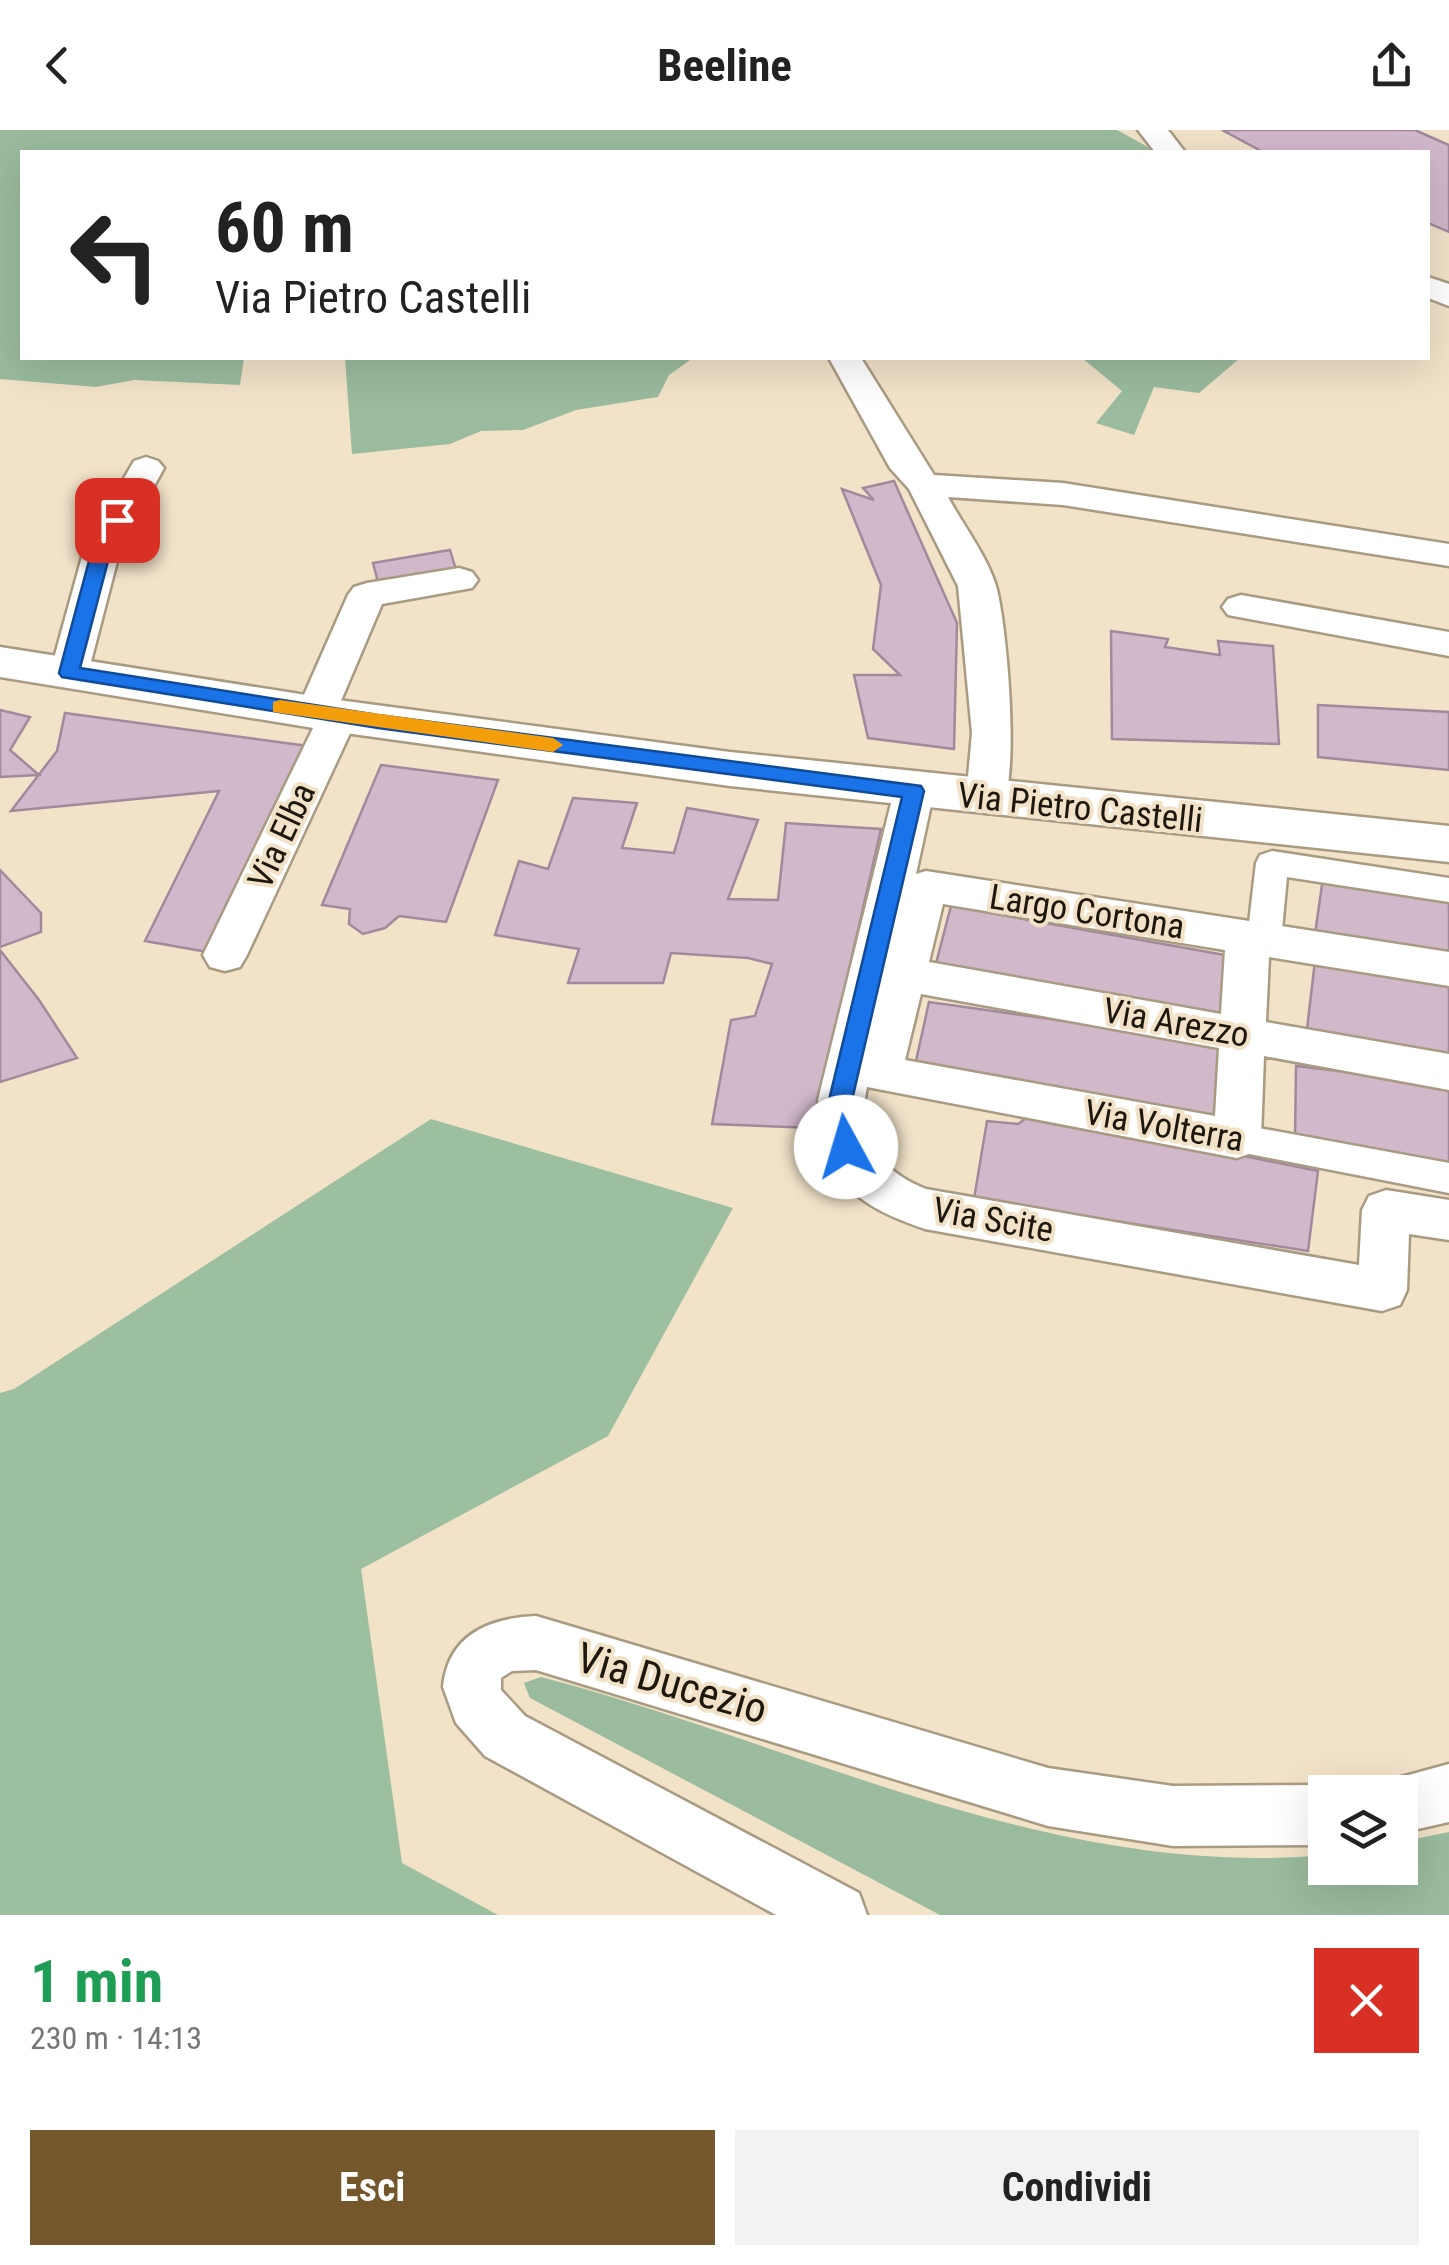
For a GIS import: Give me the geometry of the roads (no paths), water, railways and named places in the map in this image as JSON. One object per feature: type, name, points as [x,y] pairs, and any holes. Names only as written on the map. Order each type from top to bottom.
[{"type":"street","points":[[1153,130],[1168,150]]},
{"type":"street","points":[[846,360],[908,468],[924,485],[977,586],[992,733],[988,798]]},
{"type":"street","points":[[69,673],[102,546],[146,468]]},
{"type":"street","points":[[924,485],[1063,494],[1449,556]]},
{"type":"street","name":"Via Elba","points":[[225,955],[327,714],[367,594],[459,580]]},
{"type":"street","points":[[1241,607],[1449,644]]},
{"type":"street","name":"Via Pietro Castelli","points":[[0,662],[327,714],[914,791],[1449,844]]},
{"type":"street","name":"Via Scite","points":[[914,791],[841,1100],[846,1147],[871,1185],[890,1198],[925,1208],[1382,1290],[1386,1210],[1449,1220]]},
{"type":"street","points":[[1237,1139],[1243,1035],[1256,939],[1272,863],[1449,890]]},
{"type":"street","name":"Largo Cortona","points":[[904,974],[926,886],[1449,970]]},
{"type":"street","name":"Via Arezzo","points":[[904,974],[1449,1072]]},
{"type":"street","name":"Via Volterra","points":[[904,974],[879,1074],[1449,1178]]},
{"type":"street","name":"Via Ducezio","points":[[838,1915],[505,1736],[475,1708],[470,1689],[481,1660],[514,1642],[536,1644],[1048,1797],[1174,1816],[1308,1815]]},
{"type":"street","points":[[1418,1800],[1449,1794]]}]
